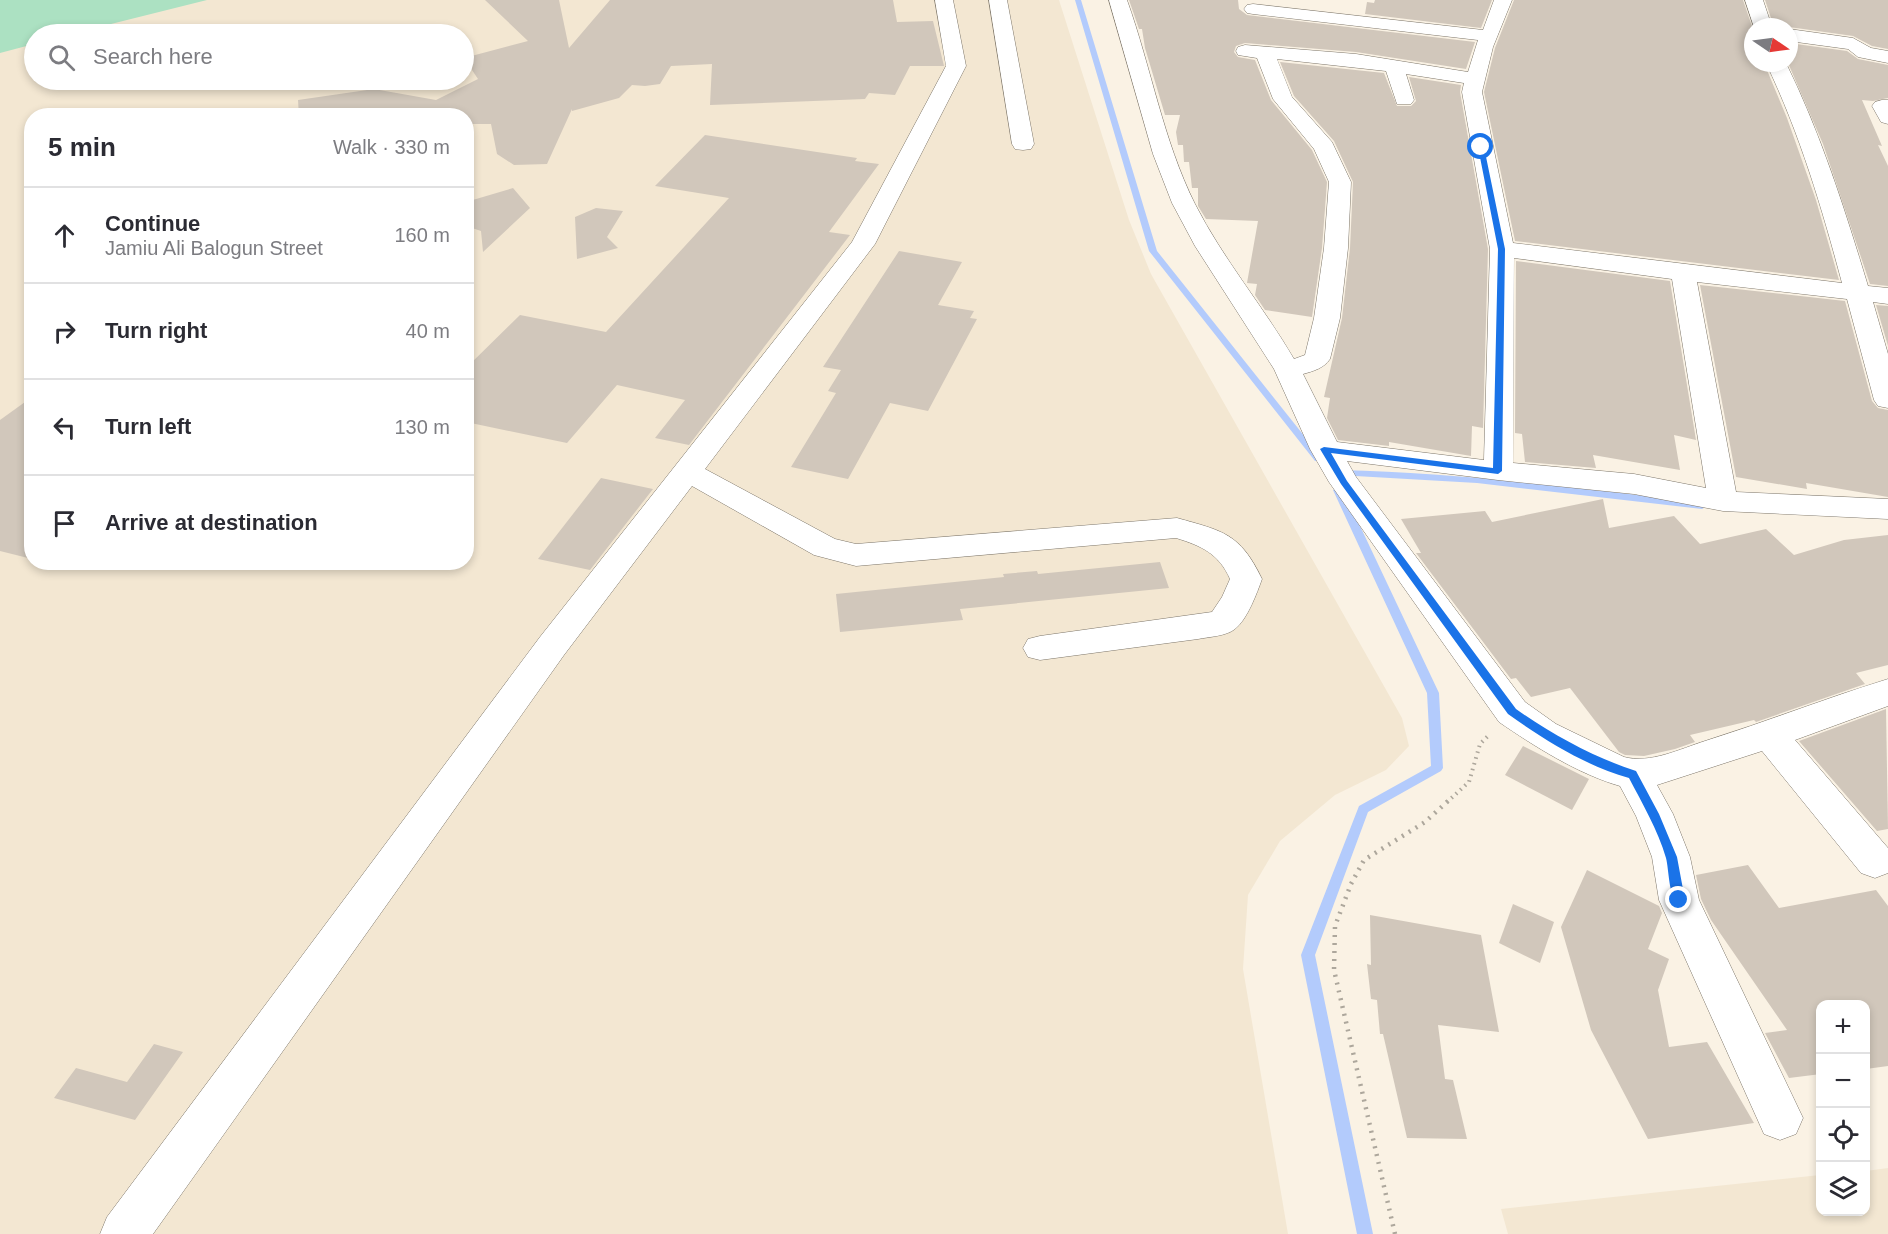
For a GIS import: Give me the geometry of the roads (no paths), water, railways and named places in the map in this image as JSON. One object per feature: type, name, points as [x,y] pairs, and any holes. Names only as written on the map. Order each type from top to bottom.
[{"type":"street","points":[[124,1234],[552,646],[863,244],[956,66],[944,0]]},
{"type":"street","points":[[998,0],[1023,144]]},
{"type":"street","points":[[1118,0],[1183,203],[1226,275],[1287,368],[1334,466],[1512,712],[1543,734],[1616,770],[1632,774],[1656,771],[1769,735],[1888,692]]},
{"type":"street","points":[[1754,0],[1760,18]]},
{"type":"street","points":[[1498,471],[1502,249],[1472,92],[1488,36],[1502,4]]},
{"type":"street","points":[[1253,9],[1488,36]]},
{"type":"street","points":[[1798,36],[1852,44],[1865,53],[1888,57]]},
{"type":"street","points":[[1287,368],[1306,366],[1317,359],[1327,318],[1336,248],[1340,182],[1324,147],[1283,99],[1254,52],[1346,58],[1476,79]]},
{"type":"street","points":[[1394,66],[1404,100]]},
{"type":"street","points":[[1780,72],[1800,112],[1837,221],[1888,400]]},
{"type":"street","points":[[1888,106],[1882,106],[1888,118]]},
{"type":"street","points":[[1502,249],[1683,273],[1888,296]]},
{"type":"street","points":[[1683,273],[1723,501]]},
{"type":"street","points":[[1334,466],[1498,471],[1634,484],[1723,501],[1888,509]]},
{"type":"street","points":[[687,471],[825,547],[855,555],[1177,528],[1218,541],[1237,558],[1246,579],[1237,601],[1223,621],[1198,627],[1040,648]]},
{"type":"street","points":[[1769,735],[1875,861]]},
{"type":"street","points":[[1632,774],[1654,814],[1671,857],[1679,900],[1780,1118]]},
{"type":"waterway","points":[[1078,0],[1153,251],[1318,459]]},
{"type":"waterway","points":[[1341,473],[1477,480],[1702,506]]},
{"type":"waterway","points":[[1338,490],[1433,693],[1437,768],[1363,809],[1308,955],[1365,1234]]}]
